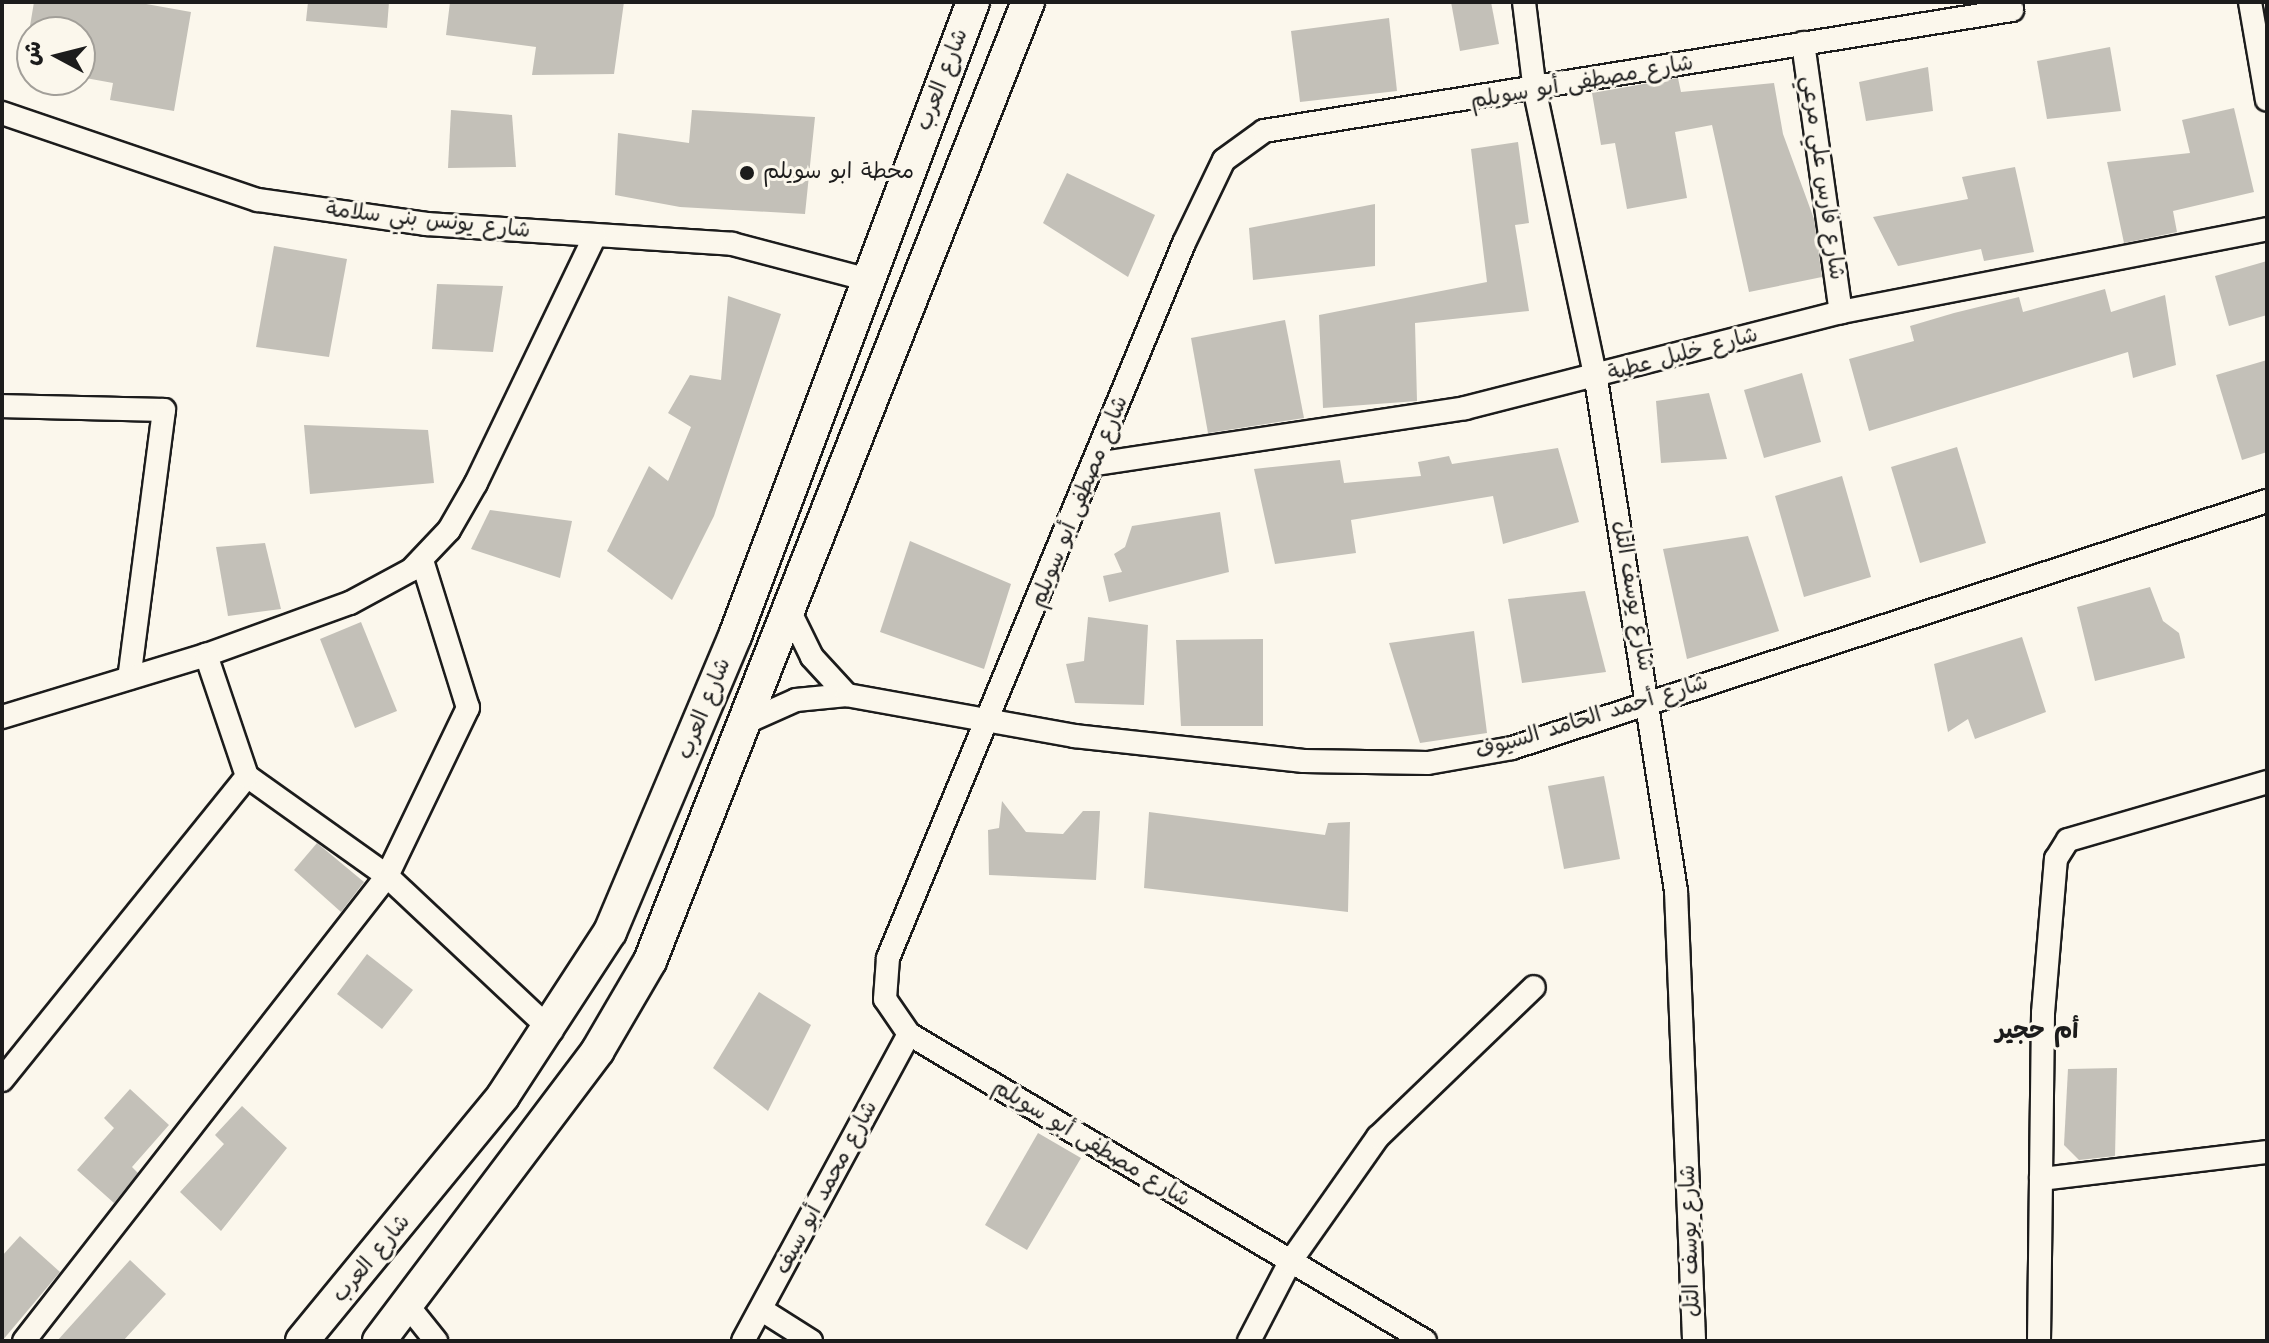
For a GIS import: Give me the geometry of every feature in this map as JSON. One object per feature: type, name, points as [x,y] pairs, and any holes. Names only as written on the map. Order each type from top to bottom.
[{"type":"main road","name":"شارع العرب","points":[[302,1341],[552,1031],[645,857],[735,636],[865,279],[973,2]]},
{"type":"main road","name":"شارع العرب","points":[[379,1341],[408,1306],[625,1005],[679,897],[1028,2]]},
{"type":"street","name":"شارع يوسف التل","points":[[1524,2],[1535,92],[1596,379],[1650,703],[1682,947],[1694,1341]]},
{"type":"street","points":[[2250,2],[2267,100]]},
{"type":"street","name":"شارع مصطفى أبو سويلم","points":[[1425,1341],[909,1034],[885,999],[888,958],[988,725],[1184,243],[1235,147],[1281,127],[1535,92],[1803,43],[2012,10]]},
{"type":"street","name":"شارع فارس علي مرعي","points":[[1803,43],[1841,312]]},
{"type":"street","name":"شارع يونس بني سلامة","points":[[2,113],[258,200],[367,218],[732,244],[865,279]]},
{"type":"street","name":"شارع خليل عطية","points":[[1096,464],[1465,408],[1596,379],[1841,312],[2267,229]]},
{"type":"street","points":[[2,717],[206,655],[389,586],[422,560],[476,483],[595,236]]},
{"type":"street","points":[[2,406],[164,410],[129,678]]},
{"type":"street","name":"شارع أحمد الحامد السيوف","points":[[749,721],[796,700],[847,695],[988,725],[1381,765],[1512,748],[2267,501]]},
{"type":"street","points":[[24,1341],[387,876],[468,708],[422,560]]},
{"type":"street","points":[[789,610],[812,657],[847,695]]},
{"type":"street","points":[[206,655],[247,776],[387,876],[552,1031]]},
{"type":"street","points":[[2,1080],[247,776]]},
{"type":"street","points":[[2039,1341],[2041,1179],[2056,859],[2068,840],[2267,782]]},
{"type":"street","points":[[1249,1341],[1290,1262],[1392,1121],[1439,1072],[1504,1023],[1534,987]]},
{"type":"street","name":"شارع محمد أبو سيف","points":[[743,1341],[909,1034]]},
{"type":"street","points":[[2041,1179],[2267,1152]]},
{"type":"street","points":[[408,1306],[436,1341]]},
{"type":"street","points":[[762,1310],[811,1341]]},
{"type":"building","points":[[34,2],[135,2],[191,12],[174,111],[110,100],[113,83],[96,80],[96,16],[32,16]]},
{"type":"building","points":[[308,2],[389,2],[387,28],[306,21]]},
{"type":"building","points":[[450,2],[624,2],[614,74],[532,75],[536,47],[446,35]]},
{"type":"building","points":[[1451,2],[1491,2],[1499,44],[1460,51]]},
{"type":"building","points":[[1389,18],[1397,91],[1300,102],[1291,31]]},
{"type":"building","points":[[2110,47],[2121,111],[2047,119],[2037,61]]},
{"type":"building","points":[[1928,67],[1933,111],[1866,121],[1859,82]]},
{"type":"building","points":[[1678,78],[1681,92],[1774,83],[1783,134],[1814,219],[1822,277],[1749,292],[1712,125],[1675,132],[1687,198],[1627,209],[1615,143],[1601,145],[1592,93]]},
{"type":"building","points":[[2234,108],[2254,192],[2173,211],[2177,232],[2124,243],[2107,162],[2190,153],[2182,120]]},
{"type":"building","points":[[451,110],[512,115],[516,167],[448,168]]},
{"type":"building","name":"محطة ابو سويلم","points":[[692,110],[815,117],[805,214],[680,207],[615,195],[618,133],[689,143]]},
{"type":"building","points":[[1518,142],[1529,223],[1515,225],[1529,311],[1415,323],[1417,401],[1323,408],[1319,315],[1487,282],[1471,149]]},
{"type":"building","points":[[2015,167],[2034,252],[1984,261],[1981,249],[1898,266],[1873,217],[1968,199],[1962,177]]},
{"type":"building","points":[[1067,173],[1155,215],[1128,277],[1043,223]]},
{"type":"building","points":[[1375,204],[1375,266],[1253,280],[1249,228]]},
{"type":"building","points":[[274,246],[347,259],[329,357],[256,347]]},
{"type":"building","points":[[2267,261],[2267,315],[2229,326],[2215,276]]},
{"type":"building","points":[[437,284],[503,286],[493,352],[432,349]]},
{"type":"building","points":[[2105,289],[2111,312],[2165,295],[2176,365],[2133,378],[2128,352],[1869,431],[1849,359],[1914,341],[1910,326],[1954,313],[2019,297],[2023,312]]},
{"type":"building","points":[[728,296],[781,314],[714,516],[672,600],[607,551],[649,466],[668,481],[691,427],[668,413],[690,375],[721,380]]},
{"type":"building","points":[[1285,320],[1304,418],[1208,433],[1191,338]]},
{"type":"building","points":[[2267,360],[2267,452],[2242,460],[2216,375]]},
{"type":"building","points":[[1802,373],[1821,442],[1764,458],[1744,390]]},
{"type":"building","points":[[1709,393],[1727,459],[1661,463],[1656,401]]},
{"type":"building","points":[[304,425],[428,430],[434,483],[310,494]]},
{"type":"building","points":[[1957,447],[1986,543],[1920,563],[1891,467]]},
{"type":"building","points":[[1558,448],[1579,522],[1503,544],[1493,496],[1351,520],[1356,553],[1275,564],[1254,469],[1340,460],[1344,483],[1421,476],[1418,462],[1449,456],[1452,464]]},
{"type":"building","points":[[1842,476],[1871,577],[1804,597],[1775,496]]},
{"type":"building","points":[[490,510],[572,521],[560,578],[471,549]]},
{"type":"building","points":[[1220,512],[1229,572],[1109,602],[1103,576],[1122,572],[1114,554],[1125,547],[1132,526]]},
{"type":"building","points":[[1748,536],[1779,631],[1687,659],[1663,549]]},
{"type":"building","points":[[910,541],[1011,584],[984,669],[880,632]]},
{"type":"building","points":[[265,543],[281,609],[228,616],[216,547]]},
{"type":"building","points":[[2150,587],[2163,621],[2179,633],[2185,658],[2095,681],[2077,607]]},
{"type":"building","points":[[1585,591],[1606,672],[1522,683],[1508,599]]},
{"type":"building","points":[[1088,617],[1148,625],[1144,705],[1075,703],[1066,664],[1084,661]]},
{"type":"building","points":[[361,622],[397,711],[355,728],[320,639]]},
{"type":"building","points":[[1474,631],[1487,733],[1420,743],[1389,643]]},
{"type":"building","points":[[2022,637],[2046,712],[1975,739],[1968,719],[1948,732],[1934,664]]},
{"type":"building","points":[[1263,639],[1263,726],[1181,726],[1176,640]]},
{"type":"building","points":[[1604,776],[1620,859],[1564,869],[1548,786]]},
{"type":"building","points":[[1002,801],[1026,832],[1063,834],[1083,811],[1100,811],[1096,880],[989,875],[988,830],[999,828]]},
{"type":"building","points":[[1149,812],[1325,835],[1328,823],[1350,822],[1348,912],[1144,888]]},
{"type":"building","points":[[317,843],[364,882],[341,912],[294,870]]},
{"type":"building","points":[[367,954],[413,990],[382,1029],[337,994]]},
{"type":"building","points":[[759,992],[811,1025],[768,1111],[713,1068]]},
{"type":"building","points":[[2117,1068],[2115,1156],[2079,1160],[2064,1145],[2068,1069]]},
{"type":"building","points":[[130,1089],[169,1125],[132,1167],[138,1173],[114,1203],[77,1170],[114,1128],[104,1118]]},
{"type":"building","points":[[242,1106],[287,1148],[221,1231],[180,1192],[224,1144],[215,1135]]},
{"type":"building","points":[[1038,1133],[1081,1158],[1027,1250],[985,1225]]},
{"type":"building","points":[[20,1236],[60,1272],[2,1341],[2,1256]]},
{"type":"building","points":[[130,1260],[166,1294],[123,1341],[57,1341]]},
{"type":"place","name":"محطة ابو سويلم","points":[[747,173]]},
{"type":"district","name":"أم حجير","points":[[2037,1032]]}]
